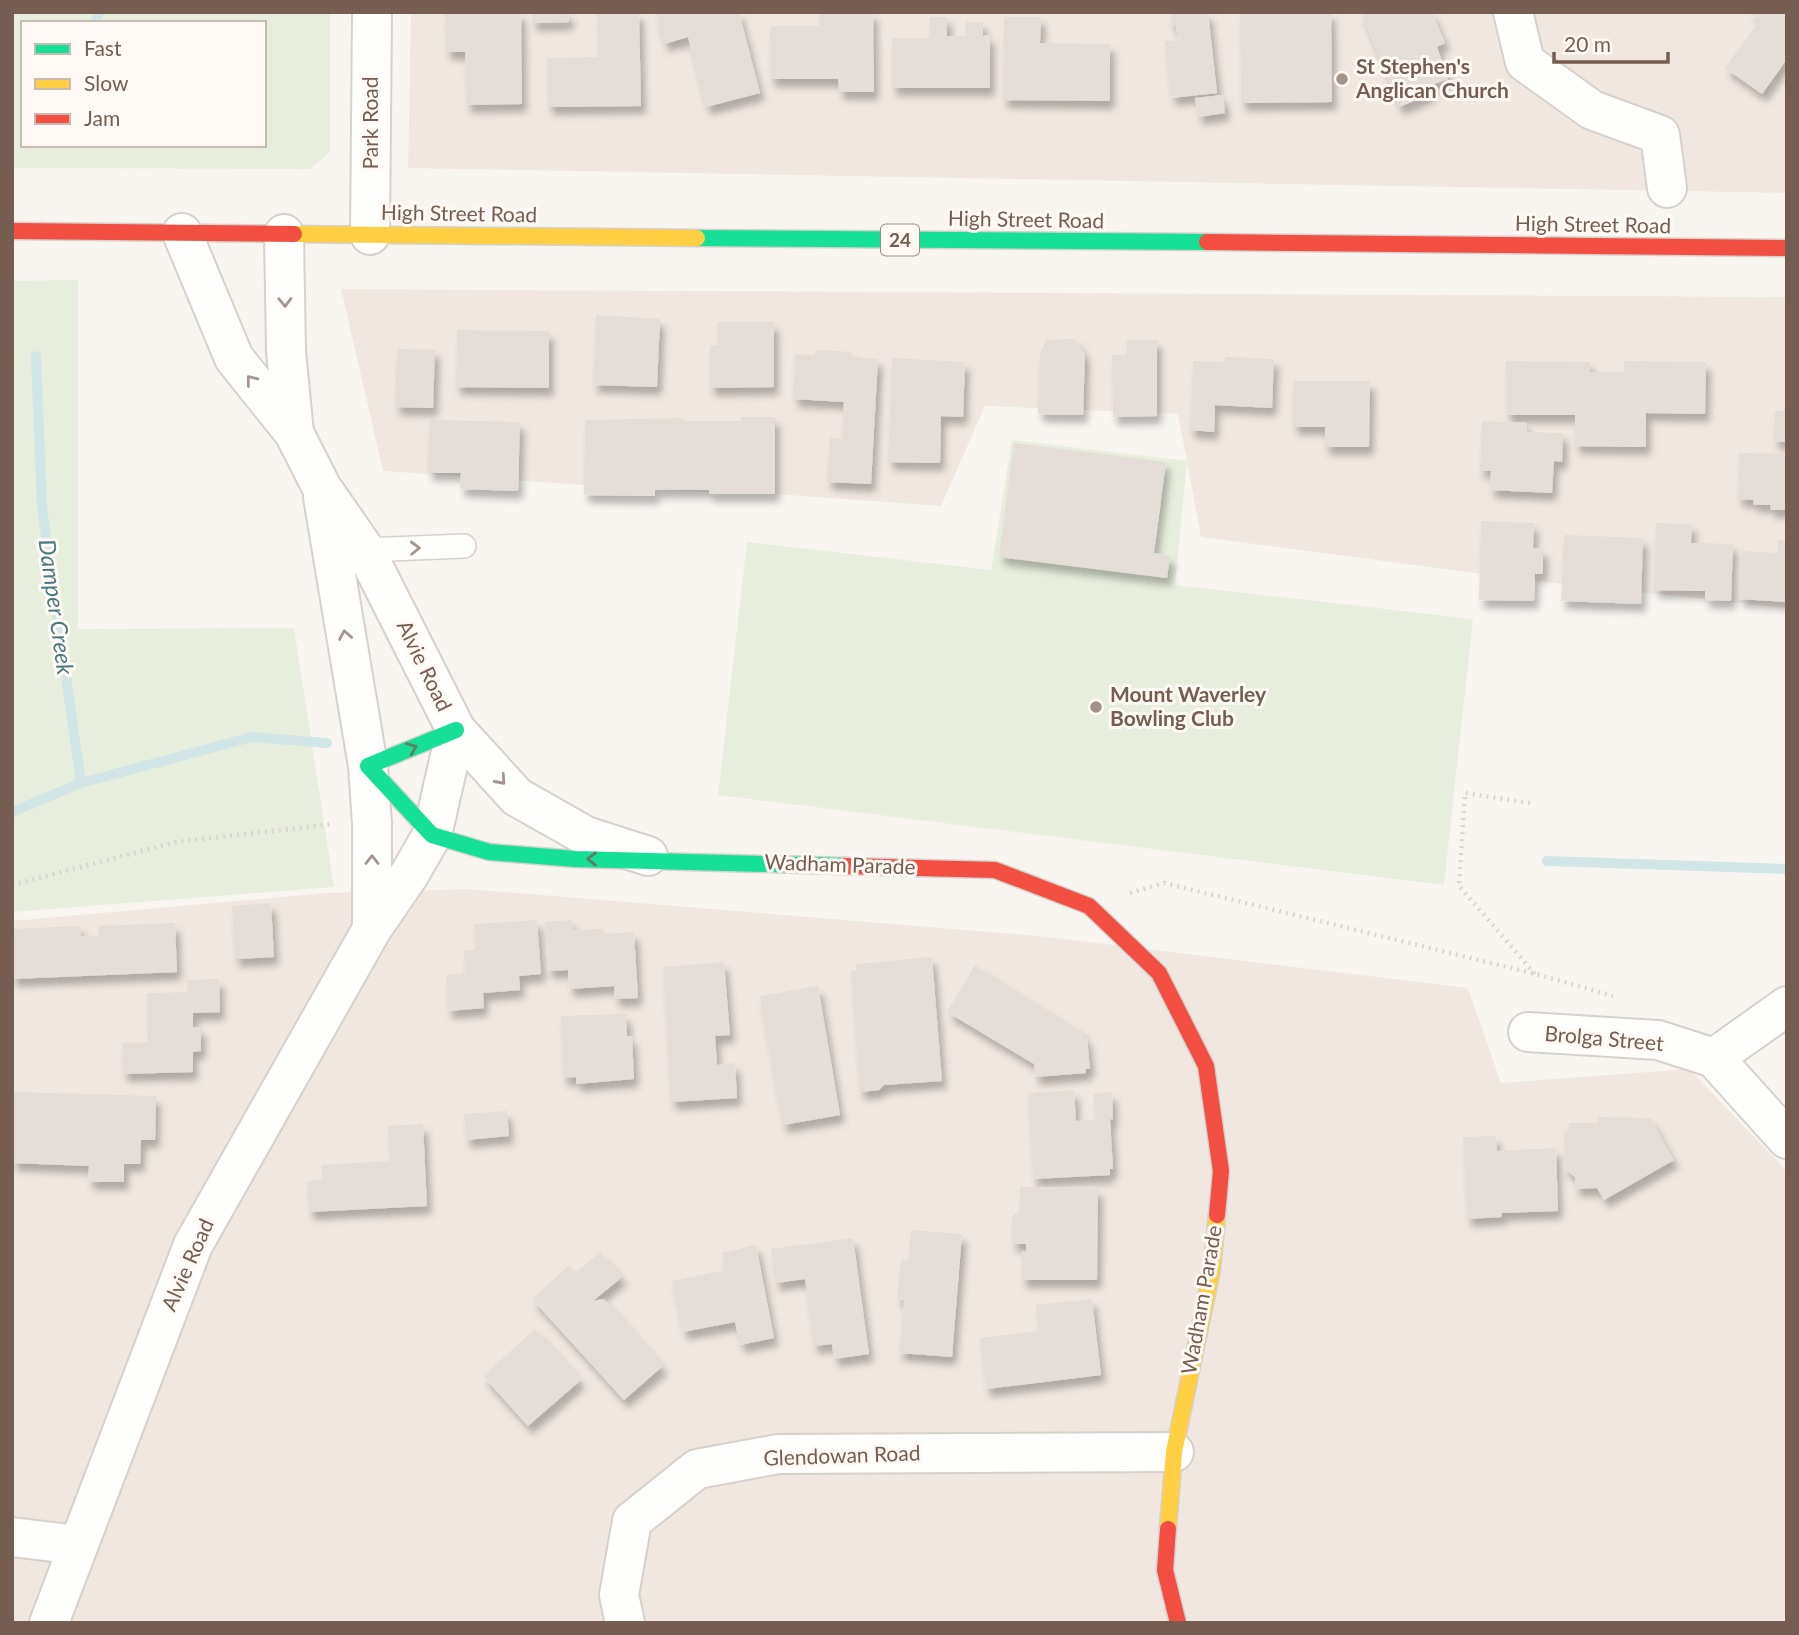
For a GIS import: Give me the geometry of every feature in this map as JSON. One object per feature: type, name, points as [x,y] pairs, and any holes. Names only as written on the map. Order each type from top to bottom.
[{"type":"main road","name":"High Street Road","points":[[12,232],[1787,248]]},
{"type":"main road","points":[[432,835],[368,766],[456,730]]},
{"type":"main road","name":"Wadham Parade","points":[[432,835],[489,852],[575,859],[995,870],[1089,906],[1159,973],[1206,1066],[1221,1171],[1212,1269],[1174,1452],[1165,1570],[1178,1623]]},
{"type":"street","name":"Park Road","points":[[370,234],[372,12]]},
{"type":"street","points":[[1513,12],[1525,62],[1592,110],[1660,135],[1667,188]]},
{"type":"street","name":"Alvie Road","points":[[49,1623],[193,1245],[372,929],[409,875],[432,835],[456,730],[365,550],[322,488],[294,433],[233,358],[182,233]]},
{"type":"street","name":"Alvie Road","points":[[284,234],[286,351],[294,433]]},
{"type":"street","name":"Alvie Road","points":[[322,488],[368,766],[372,824],[372,929]]},
{"type":"street","name":"Wadham Parade","points":[[456,730],[517,797],[586,836],[660,860]]},
{"type":"street","points":[[1787,1006],[1714,1058],[1787,1139]]},
{"type":"street","name":"Brolga Street","points":[[1528,1032],[1658,1041],[1714,1058]]},
{"type":"street","name":"Glendowan Road","points":[[625,1623],[619,1595],[632,1521],[697,1469],[778,1454],[1174,1452]]},
{"type":"street","points":[[12,1537],[77,1545]]},
{"type":"lane","points":[[365,550],[464,547]]},
{"type":"path","points":[[1530,803],[1465,793],[1459,886],[1536,974]]},
{"type":"path","points":[[12,885],[176,842],[338,823],[372,824]]},
{"type":"path","points":[[1089,906],[1164,883],[1536,974],[1620,998]]},
{"type":"shaded area","points":[[411,12],[1787,12],[1787,193],[408,168]]},
{"type":"shaded area","points":[[341,289],[1787,297],[1787,608],[1536,581],[1201,537],[1178,414],[985,406],[941,506],[383,471]]},
{"type":"shaded area","points":[[468,889],[1039,936],[1468,988],[1501,1083],[1689,1069],[1787,1171],[1787,1623],[12,1623],[12,921],[327,893]]},
{"type":"green space","points":[[12,12],[330,12],[330,152],[310,169],[12,168]]},
{"type":"green space","points":[[78,280],[78,629],[294,628],[334,887],[12,912],[12,281]]},
{"type":"green space","name":"Mount Waverley Bowling Club","points":[[1012,440],[1187,461],[1175,585],[1473,619],[1444,885],[718,795],[747,542],[991,570]]},
{"type":"building","points":[[445,12],[521,12],[522,104],[466,105],[465,52],[446,52]]},
{"type":"building","points":[[532,12],[569,12],[569,22],[532,23]]},
{"type":"building","points":[[597,12],[639,12],[641,106],[548,107],[547,58],[598,57]]},
{"type":"building","points":[[656,12],[739,12],[760,93],[706,107],[688,37],[664,44]]},
{"type":"building","points":[[819,12],[873,12],[874,92],[839,92],[838,79],[770,79],[770,26],[819,26]]},
{"type":"building","points":[[1170,12],[1208,12],[1217,93],[1171,98],[1165,41],[1178,40]]},
{"type":"building","points":[[1240,12],[1331,12],[1332,102],[1241,103]]},
{"type":"building","points":[[1361,12],[1432,12],[1445,43],[1437,47],[1448,79],[1429,86],[1431,94],[1399,107]]},
{"type":"building","points":[[1749,12],[1787,12],[1787,59],[1762,94],[1725,68],[1760,20]]},
{"type":"building","points":[[930,17],[947,17],[947,36],[966,36],[966,22],[983,22],[983,36],[990,35],[990,88],[892,88],[892,38],[930,38]]},
{"type":"building","points":[[1004,17],[1041,17],[1040,43],[1110,44],[1110,101],[1003,100]]},
{"type":"building","points":[[1223,95],[1225,113],[1198,117],[1195,98]]},
{"type":"building","points":[[596,315],[660,319],[657,387],[593,385]]},
{"type":"building","points":[[718,322],[774,322],[774,387],[710,388],[710,345],[718,345]]},
{"type":"building","points":[[457,330],[549,331],[549,388],[456,387]]},
{"type":"building","points":[[1075,339],[1085,354],[1083,415],[1038,414],[1040,354],[1046,340]]},
{"type":"building","points":[[1127,340],[1157,340],[1157,416],[1113,417],[1112,355],[1127,355]]},
{"type":"building","points":[[397,349],[435,350],[433,408],[395,407]]},
{"type":"building","points":[[815,350],[851,352],[851,357],[878,359],[871,484],[827,482],[830,438],[842,439],[844,402],[793,399],[795,354],[815,355]]},
{"type":"building","points":[[1225,357],[1274,359],[1272,408],[1215,405],[1214,432],[1190,430],[1193,361],[1225,362]]},
{"type":"building","points":[[892,358],[965,362],[963,417],[941,416],[940,463],[888,462]]},
{"type":"building","points":[[1506,361],[1590,362],[1590,372],[1624,372],[1624,361],[1706,362],[1705,414],[1646,413],[1646,447],[1575,446],[1575,415],[1506,415]]},
{"type":"building","points":[[1293,381],[1370,381],[1369,447],[1325,447],[1325,427],[1293,427]]},
{"type":"building","points":[[1785,396],[1787,442],[1774,441],[1775,411],[1784,411]]},
{"type":"building","points":[[741,417],[775,417],[775,494],[709,494],[709,490],[655,490],[655,496],[584,495],[585,420],[683,418],[683,421],[741,421]]},
{"type":"building","points":[[429,420],[520,422],[518,491],[460,489],[461,473],[428,473]]},
{"type":"building","points":[[1482,421],[1527,423],[1527,432],[1563,433],[1562,462],[1554,461],[1552,493],[1490,490],[1491,471],[1480,471]]},
{"type":"building","points":[[1014,443],[1166,462],[1154,553],[1170,556],[1167,578],[999,557]]},
{"type":"building","points":[[1739,453],[1787,454],[1787,510],[1771,510],[1770,505],[1753,505],[1754,500],[1738,499]]},
{"type":"building","points":[[1481,521],[1534,523],[1533,548],[1543,549],[1543,574],[1535,574],[1534,601],[1479,600]]},
{"type":"building","points":[[1656,523],[1692,524],[1691,543],[1733,544],[1731,601],[1705,600],[1705,591],[1654,590]]},
{"type":"building","points":[[1564,535],[1643,538],[1641,604],[1561,601]]},
{"type":"building","points":[[1778,540],[1787,540],[1787,602],[1739,599],[1742,551],[1778,553]]},
{"type":"building","points":[[271,903],[274,957],[235,959],[232,906]]},
{"type":"building","points":[[537,920],[541,974],[519,976],[520,990],[483,993],[484,1008],[448,1011],[446,975],[465,973],[464,951],[476,950],[474,924]]},
{"type":"building","points":[[572,920],[573,930],[603,929],[603,934],[634,932],[638,998],[615,999],[614,986],[569,989],[568,970],[548,971],[545,922]]},
{"type":"building","points":[[175,923],[177,972],[12,979],[12,929],[80,926],[81,936],[99,936],[98,926]]},
{"type":"building","points":[[932,957],[942,1081],[884,1085],[879,1090],[860,1092],[851,971],[856,971],[856,964]]},
{"type":"building","points":[[724,962],[730,1035],[715,1036],[717,1065],[735,1063],[737,1098],[671,1102],[663,967]]},
{"type":"building","points":[[975,965],[1084,1033],[1084,1038],[1087,1038],[1090,1069],[1086,1069],[1086,1073],[1035,1077],[1034,1064],[947,1012]]},
{"type":"building","points":[[219,979],[220,1012],[193,1013],[193,1027],[201,1027],[201,1051],[193,1052],[193,1072],[123,1074],[122,1043],[148,1042],[147,993],[188,992],[187,980]]},
{"type":"building","points":[[818,986],[840,1115],[783,1125],[760,996]]},
{"type":"building","points":[[626,1014],[627,1037],[632,1036],[634,1079],[576,1084],[576,1077],[563,1078],[561,1016]]},
{"type":"building","points":[[1074,1090],[1076,1121],[1095,1120],[1094,1094],[1112,1092],[1113,1120],[1110,1119],[1113,1169],[1110,1169],[1110,1175],[1033,1179],[1028,1093]]},
{"type":"building","points":[[12,1092],[156,1096],[155,1140],[141,1140],[140,1164],[124,1164],[124,1182],[88,1182],[89,1166],[12,1163]]},
{"type":"building","points":[[507,1111],[509,1136],[466,1140],[464,1114]]},
{"type":"building","points":[[1597,1117],[1650,1118],[1674,1160],[1604,1200],[1597,1188],[1575,1189],[1575,1177],[1565,1169],[1564,1132],[1568,1131],[1569,1123],[1598,1123]]},
{"type":"building","points":[[423,1124],[427,1206],[309,1212],[307,1181],[323,1180],[321,1165],[390,1161],[388,1126]]},
{"type":"building","points":[[1496,1136],[1497,1151],[1556,1148],[1558,1211],[1502,1213],[1501,1217],[1467,1219],[1463,1137]]},
{"type":"building","points":[[1020,1187],[1098,1188],[1097,1280],[1022,1280],[1022,1251],[1026,1251],[1026,1244],[1012,1244],[1012,1217],[1020,1210]]},
{"type":"building","points":[[911,1230],[962,1234],[952,1357],[899,1353],[904,1300],[897,1300],[901,1260],[909,1261]]},
{"type":"building","points":[[853,1238],[869,1354],[834,1359],[832,1344],[814,1346],[805,1279],[776,1283],[771,1249]]},
{"type":"building","points":[[756,1245],[774,1338],[740,1345],[735,1322],[683,1332],[672,1281],[726,1270],[722,1253]]},
{"type":"building","points":[[600,1252],[622,1277],[593,1301],[604,1299],[663,1366],[624,1400],[532,1299],[569,1265],[575,1273]]},
{"type":"building","points":[[1092,1299],[1101,1375],[986,1389],[980,1338],[1039,1331],[1036,1305]]},
{"type":"building","points":[[535,1329],[581,1380],[528,1426],[483,1376]]},
{"type":"waterway","name":"Damper Creek","points":[[96,21],[99,12]]},
{"type":"waterway","name":"Damper Creek","points":[[12,812],[81,783],[42,507],[36,356]]},
{"type":"waterway","points":[[81,783],[252,737],[327,743]]},
{"type":"waterway","points":[[1547,861],[1787,869]]},
{"type":"traffic: fast","points":[[697,238],[1207,242]]},
{"type":"traffic: fast","points":[[456,730],[368,766],[432,835],[489,852],[575,859],[844,866]]},
{"type":"traffic: slow","points":[[294,234],[697,238]]},
{"type":"traffic: slow","points":[[1168,1529],[1174,1452],[1212,1269],[1217,1215]]},
{"type":"traffic: jam","points":[[12,231],[294,234]]},
{"type":"traffic: jam","points":[[1207,242],[1787,248]]},
{"type":"traffic: jam","points":[[844,866],[995,870],[1089,906],[1159,973],[1206,1066],[1221,1171],[1217,1215]]},
{"type":"traffic: jam","points":[[1168,1529],[1165,1570],[1178,1623]]},
{"type":"place","name":"St Stephen's Anglican Church","points":[[1342,79]]},
{"type":"place","name":"Mount Waverley Bowling Club","points":[[1096,707]]}]
